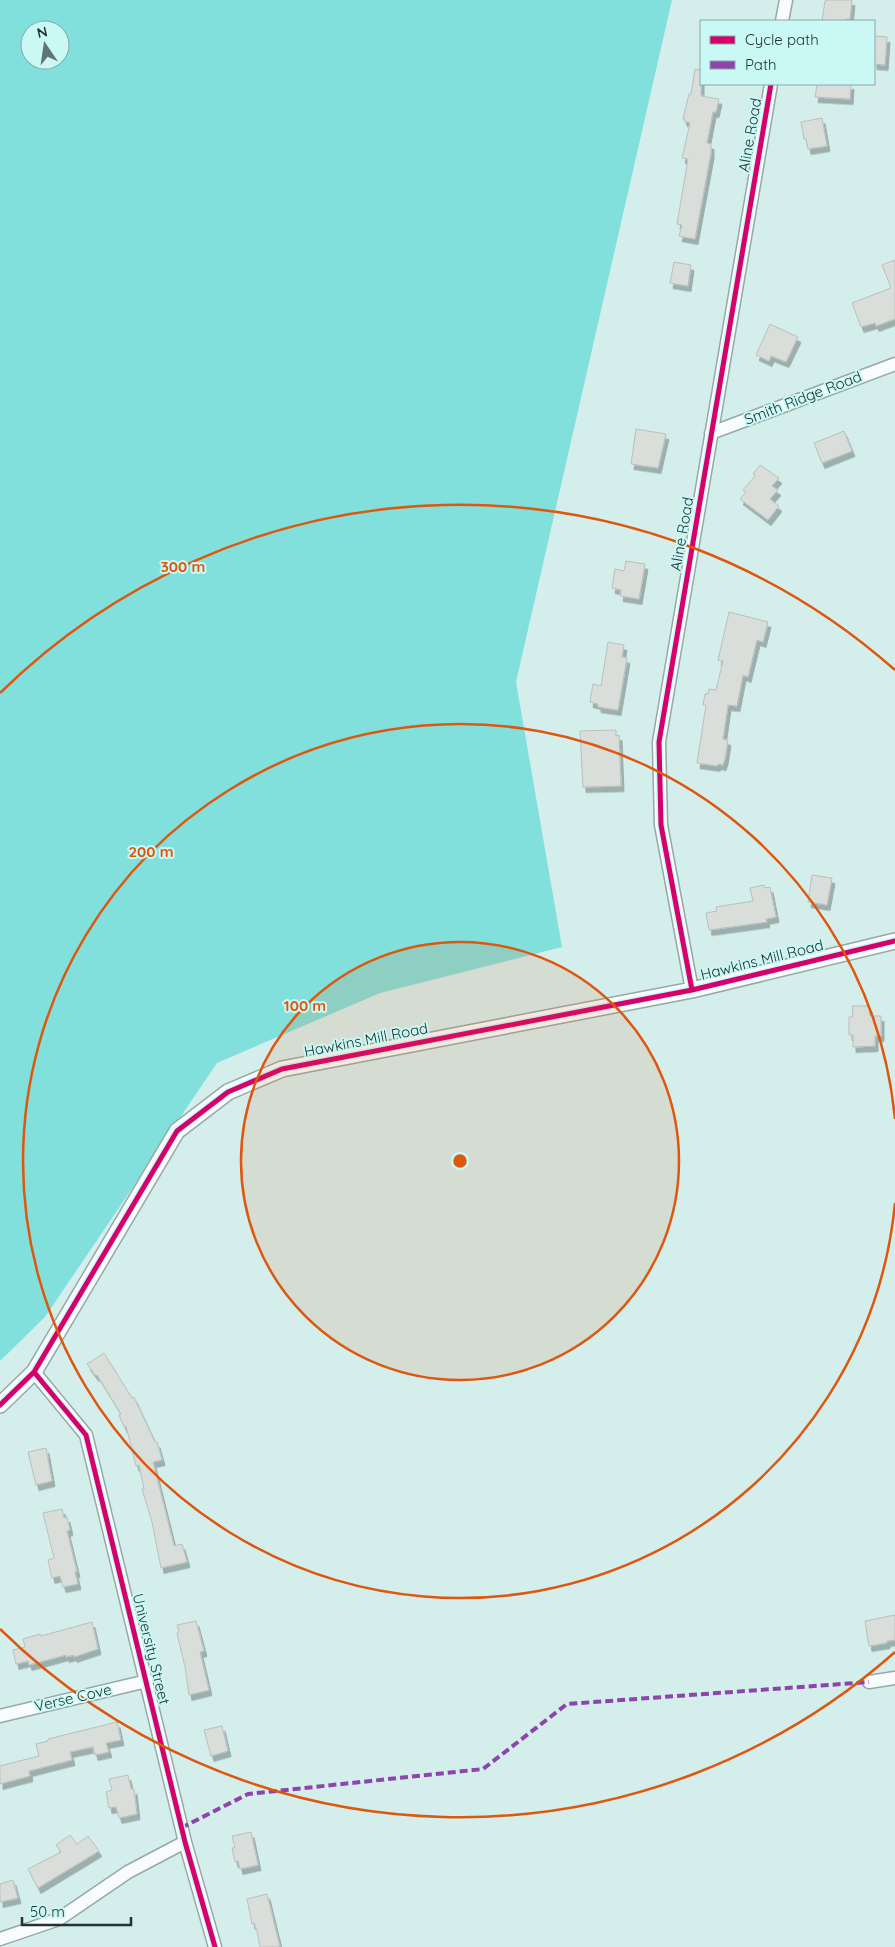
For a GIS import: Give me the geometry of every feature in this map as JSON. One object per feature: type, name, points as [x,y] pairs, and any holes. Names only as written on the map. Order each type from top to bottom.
[{"type":"street","points":[[782,20],[786,0]]},
{"type":"street","name":"Aline Road","points":[[692,990],[661,825],[659,742],[772,85]]},
{"type":"street","name":"Smith Ridge Road","points":[[711,433],[895,364]]},
{"type":"street","name":"Hawkins Mill Road","points":[[0,1405],[34,1372],[177,1131],[228,1092],[282,1070],[692,990],[895,940]]},
{"type":"street","name":"University Street","points":[[34,1372],[86,1434],[185,1842],[215,1947]]},
{"type":"street","points":[[869,1682],[895,1678]]},
{"type":"street","name":"Verse Cove","points":[[0,1716],[147,1681]]},
{"type":"street","points":[[0,1939],[60,1919],[128,1872],[185,1842]]},
{"type":"shaded area","points":[[0,0],[672,0],[516,682],[562,947],[380,993],[217,1063],[45,1317],[0,1361]]},
{"type":"building","points":[[852,0],[850,19],[822,20],[825,1]]},
{"type":"building","points":[[875,36],[887,37],[885,65],[875,64]]},
{"type":"building","points":[[695,69],[700,70],[701,96],[719,99],[716,112],[713,112],[707,143],[711,144],[711,153],[695,239],[679,236],[682,225],[677,224],[688,159],[682,158],[690,123],[683,119],[689,94],[691,94]]},
{"type":"building","points":[[817,85],[851,85],[850,99],[815,97]]},
{"type":"building","points":[[822,118],[827,146],[808,149],[801,122]]},
{"type":"building","points":[[895,260],[895,319],[876,326],[875,323],[861,327],[852,303],[891,288],[882,265]]},
{"type":"building","points":[[674,262],[691,265],[688,286],[670,283]]},
{"type":"building","points":[[770,324],[798,337],[786,362],[771,356],[769,361],[756,355]]},
{"type":"building","points":[[636,429],[666,434],[658,468],[631,464]]},
{"type":"building","points":[[844,431],[852,451],[822,463],[814,443]]},
{"type":"building","points":[[760,465],[779,478],[772,486],[778,490],[770,499],[779,506],[768,520],[740,499],[746,492],[743,490],[755,476],[753,474]]},
{"type":"building","points":[[626,561],[645,564],[639,599],[620,596],[621,590],[612,588],[615,569],[624,571]]},
{"type":"building","points":[[729,612],[768,622],[763,642],[757,640],[748,677],[743,675],[737,706],[728,705],[723,739],[728,740],[725,759],[723,765],[718,764],[717,766],[697,763],[706,705],[703,705],[705,694],[708,694],[709,689],[716,690],[723,661],[718,660]]},
{"type":"building","points":[[608,642],[624,645],[622,657],[627,658],[618,710],[598,707],[598,704],[590,702],[593,684],[601,686]]},
{"type":"building","points":[[616,730],[616,736],[619,735],[621,786],[583,787],[580,731]]},
{"type":"building","points":[[812,875],[832,878],[827,905],[808,902]]},
{"type":"building","points":[[764,885],[765,888],[770,887],[776,917],[766,919],[767,922],[709,930],[706,913],[717,911],[716,907],[753,901],[750,888]]},
{"type":"building","points":[[852,1006],[869,1006],[870,1016],[881,1016],[881,1036],[875,1036],[875,1046],[853,1047],[853,1035],[849,1035],[849,1017],[853,1017]]},
{"type":"building","points":[[104,1353],[132,1398],[134,1397],[155,1442],[157,1442],[162,1460],[153,1462],[174,1546],[182,1544],[187,1562],[161,1568],[152,1522],[142,1489],[144,1489],[139,1465],[136,1466],[126,1426],[124,1427],[119,1415],[121,1414],[97,1375],[87,1364]]},
{"type":"building","points":[[46,1448],[52,1481],[36,1485],[28,1452]]},
{"type":"building","points":[[62,1509],[64,1518],[67,1517],[70,1530],[67,1531],[78,1584],[63,1587],[60,1576],[52,1578],[48,1560],[54,1558],[43,1513]]},
{"type":"building","points":[[895,1615],[895,1640],[869,1646],[865,1621]]},
{"type":"building","points":[[196,1621],[204,1651],[200,1652],[209,1690],[189,1695],[177,1625]]},
{"type":"building","points":[[92,1622],[98,1649],[74,1657],[74,1655],[66,1657],[66,1655],[29,1665],[28,1661],[16,1664],[13,1650],[25,1647],[23,1639]]},
{"type":"building","points":[[117,1722],[121,1740],[106,1743],[109,1752],[95,1755],[93,1747],[70,1752],[72,1760],[29,1771],[30,1776],[0,1784],[0,1766],[39,1756],[36,1744],[48,1741],[48,1739]]},
{"type":"building","points":[[222,1726],[228,1751],[211,1756],[204,1730]]},
{"type":"building","points":[[128,1775],[131,1789],[134,1789],[137,1814],[119,1818],[116,1807],[109,1808],[106,1792],[112,1790],[109,1779]]},
{"type":"building","points":[[251,1832],[258,1865],[240,1869],[238,1861],[235,1862],[232,1848],[235,1848],[232,1836]]},
{"type":"building","points":[[70,1835],[77,1844],[88,1836],[99,1851],[38,1888],[28,1869],[61,1852],[56,1845]]},
{"type":"building","points":[[13,1880],[18,1898],[0,1902],[0,1884]]},
{"type":"building","points":[[267,1894],[280,1947],[260,1947],[257,1931],[254,1923],[252,1924],[247,1899]]},
{"type":"marked path","points":[[181,1828],[248,1794],[483,1769],[567,1704],[869,1682]]},
{"type":"cycle path","points":[[692,990],[661,825],[659,742],[771,85]]},
{"type":"cycle path","points":[[0,1405],[34,1372],[177,1131],[228,1092],[282,1069],[692,990],[895,941]]},
{"type":"cycle path","points":[[34,1372],[86,1435],[185,1842],[215,1947]]}]
